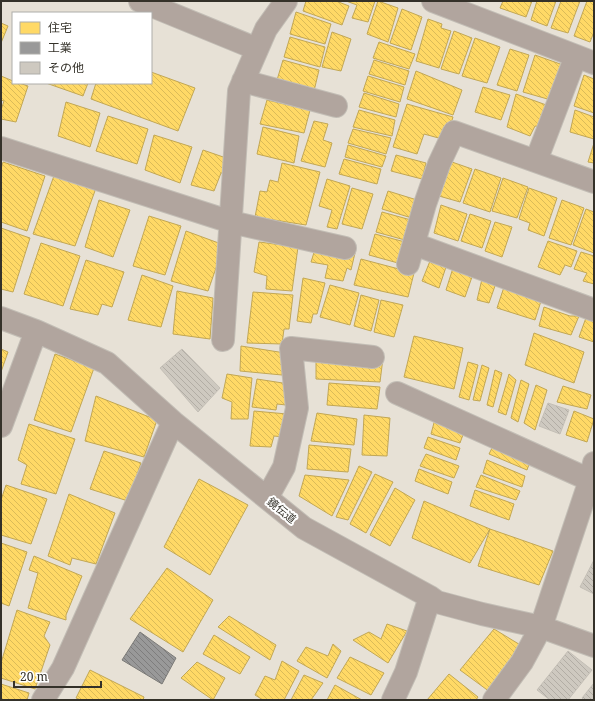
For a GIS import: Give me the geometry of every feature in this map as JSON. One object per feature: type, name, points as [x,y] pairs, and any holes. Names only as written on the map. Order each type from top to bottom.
[{"type":"street","points":[[140,1],[257,49]]},
{"type":"street","points":[[223,340],[239,91],[266,29],[286,1]]},
{"type":"street","points":[[433,1],[585,60],[536,161]]},
{"type":"street","points":[[243,81],[336,106]]},
{"type":"street","points":[[594,182],[454,132],[439,164],[425,204],[411,254],[594,310]]},
{"type":"street","points":[[1,148],[231,222],[345,248]]},
{"type":"street","name":"鏡伝道","points":[[1,318],[36,331],[107,363],[173,422],[304,528],[437,602],[541,627],[594,646]]},
{"type":"street","points":[[1,426],[36,331]]},
{"type":"street","points":[[267,498],[284,467],[297,408],[291,348],[373,356]]},
{"type":"street","points":[[397,393],[592,472],[541,627],[522,662],[494,700]]},
{"type":"street","points":[[43,700],[63,668],[173,422]]},
{"type":"street","points":[[393,700],[406,672],[430,597]]},
{"type":"building: 住宅","points":[[306,1],[336,1],[349,6],[342,25],[303,11]]},
{"type":"building: 住宅","points":[[346,1],[375,1],[368,22],[352,18],[357,5]]},
{"type":"building: 住宅","points":[[378,1],[398,8],[388,42],[367,34]]},
{"type":"building: 住宅","points":[[503,1],[532,1],[526,17],[500,8]]},
{"type":"building: 住宅","points":[[537,1],[556,1],[547,26],[531,20]]},
{"type":"building: 住宅","points":[[561,1],[580,1],[568,33],[551,28]]},
{"type":"building: 住宅","points":[[587,1],[594,1],[594,32],[590,42],[574,36]]},
{"type":"building: 住宅","points":[[402,9],[422,17],[411,50],[390,43]]},
{"type":"building: 住宅","points":[[296,12],[331,24],[325,44],[290,34]]},
{"type":"building: 住宅","points":[[428,19],[442,24],[441,28],[451,31],[439,68],[416,61]]},
{"type":"building: 住宅","points":[[1,23],[8,26],[1,43]]},
{"type":"building: 住宅","points":[[454,31],[472,38],[459,74],[441,69]]},
{"type":"building: 住宅","points":[[332,32],[351,39],[341,71],[322,67]]},
{"type":"building: 住宅","points":[[290,37],[325,47],[320,67],[284,57]]},
{"type":"building: 住宅","points":[[475,38],[500,47],[487,83],[462,76]]},
{"type":"building: 住宅","points":[[379,42],[415,54],[409,69],[373,58]]},
{"type":"building: 住宅","points":[[510,49],[529,55],[517,91],[497,85]]},
{"type":"building: 住宅","points":[[535,55],[563,65],[551,100],[523,92]]},
{"type":"building: 住宅","points":[[283,60],[319,70],[314,91],[277,80]]},
{"type":"building: 住宅","points":[[374,60],[409,71],[405,85],[369,74]]},
{"type":"building: 住宅","points":[[416,71],[462,90],[453,115],[407,99]]},
{"type":"building: 住宅","points":[[152,72],[195,88],[178,131],[91,99],[96,84],[152,84]]},
{"type":"building: 住宅","points":[[584,75],[594,79],[594,113],[574,106]]},
{"type":"building: 住宅","points":[[1,76],[12,81],[12,84],[22,84],[28,86],[16,122],[1,119],[1,110],[4,101],[1,100]]},
{"type":"building: 住宅","points":[[368,76],[404,87],[400,102],[363,91]]},
{"type":"building: 住宅","points":[[49,84],[88,84],[83,96]]},
{"type":"building: 住宅","points":[[483,87],[510,95],[501,120],[475,112]]},
{"type":"building: 住宅","points":[[364,93],[399,104],[396,117],[359,107]]},
{"type":"building: 住宅","points":[[516,94],[549,106],[543,127],[535,126],[530,136],[507,127]]},
{"type":"building: 住宅","points":[[267,100],[310,110],[304,133],[260,124]]},
{"type":"building: 住宅","points":[[66,102],[100,113],[90,147],[58,136]]},
{"type":"building: 住宅","points":[[407,104],[453,117],[446,140],[424,134],[417,154],[393,147]]},
{"type":"building: 住宅","points":[[359,110],[395,120],[392,136],[353,127]]},
{"type":"building: 住宅","points":[[575,110],[594,117],[594,139],[570,132]]},
{"type":"building: 住宅","points":[[108,116],[148,129],[137,164],[96,151]]},
{"type":"building: 住宅","points":[[314,121],[328,124],[323,140],[332,143],[325,167],[301,161]]},
{"type":"building: 住宅","points":[[263,127],[299,136],[294,163],[257,154]]},
{"type":"building: 住宅","points":[[353,129],[391,138],[386,154],[348,143]]},
{"type":"building: 住宅","points":[[154,135],[192,147],[180,183],[145,170]]},
{"type":"building: 住宅","points":[[594,143],[594,163],[588,162]]},
{"type":"building: 住宅","points":[[348,145],[386,156],[382,167],[345,157]]},
{"type":"building: 住宅","points":[[203,150],[229,159],[225,173],[221,173],[214,191],[191,185]]},
{"type":"building: 住宅","points":[[396,155],[426,163],[422,179],[391,171]]},
{"type":"building: 住宅","points":[[344,159],[381,169],[377,184],[339,174]]},
{"type":"building: 住宅","points":[[449,161],[472,169],[460,202],[439,196]]},
{"type":"building: 住宅","points":[[3,162],[45,176],[27,231],[1,222],[1,169]]},
{"type":"building: 住宅","points":[[282,163],[320,172],[306,225],[255,217],[260,191],[267,192],[270,180],[278,182]]},
{"type":"building: 住宅","points":[[475,169],[501,178],[490,212],[463,203]]},
{"type":"building: 住宅","points":[[55,173],[96,188],[75,246],[33,234]]},
{"type":"building: 住宅","points":[[503,178],[528,187],[517,218],[492,211]]},
{"type":"building: 住宅","points":[[327,179],[350,186],[337,229],[327,227],[332,210],[319,206]]},
{"type":"building: 住宅","points":[[352,188],[373,194],[362,229],[342,224]]},
{"type":"building: 住宅","points":[[529,188],[557,198],[544,236],[528,230],[530,223],[519,219]]},
{"type":"building: 住宅","points":[[388,191],[417,200],[412,218],[382,209]]},
{"type":"building: 住宅","points":[[99,200],[130,210],[113,257],[85,247]]},
{"type":"building: 住宅","points":[[562,200],[584,208],[571,245],[549,238]]},
{"type":"building: 住宅","points":[[441,205],[467,214],[458,241],[434,233]]},
{"type":"building: 住宅","points":[[586,209],[594,212],[594,253],[573,245]]},
{"type":"building: 住宅","points":[[382,212],[411,220],[405,240],[376,232]]},
{"type":"building: 住宅","points":[[470,214],[491,221],[482,248],[461,241]]},
{"type":"building: 住宅","points":[[149,216],[181,226],[165,275],[133,266]]},
{"type":"building: 住宅","points":[[495,222],[512,227],[502,257],[485,251]]},
{"type":"building: 住宅","points":[[1,228],[30,238],[13,292],[1,289]]},
{"type":"building: 住宅","points":[[186,231],[224,245],[208,291],[171,281]]},
{"type":"building: 住宅","points":[[375,234],[405,242],[398,263],[369,255]]},
{"type":"building: 住宅","points":[[548,241],[577,251],[571,267],[565,265],[560,275],[538,267]]},
{"type":"building: 住宅","points":[[259,242],[298,247],[292,291],[266,289],[267,276],[254,272]]},
{"type":"building: 住宅","points":[[41,243],[80,256],[63,306],[24,294]]},
{"type":"building: 住宅","points":[[316,246],[355,253],[351,270],[347,268],[343,281],[325,278],[328,265],[311,262]]},
{"type":"building: 住宅","points":[[581,252],[594,256],[594,284],[583,281],[587,273],[574,269]]},
{"type":"building: 住宅","points":[[361,259],[414,273],[408,297],[354,285]]},
{"type":"building: 住宅","points":[[86,260],[124,272],[112,307],[102,304],[98,315],[70,309]]},
{"type":"building: 住宅","points":[[430,261],[446,267],[439,288],[422,281]]},
{"type":"building: 住宅","points":[[453,268],[473,274],[465,297],[446,290]]},
{"type":"building: 住宅","points":[[142,275],[173,286],[161,327],[128,320]]},
{"type":"building: 住宅","points":[[303,278],[325,283],[317,314],[313,314],[311,323],[297,321]]},
{"type":"building: 住宅","points":[[482,279],[496,283],[489,303],[477,300]]},
{"type":"building: 住宅","points":[[330,285],[359,293],[350,325],[320,317]]},
{"type":"building: 住宅","points":[[504,287],[541,301],[535,320],[497,308]]},
{"type":"building: 住宅","points":[[177,291],[213,298],[210,339],[173,334]]},
{"type":"building: 住宅","points":[[253,292],[293,295],[289,329],[284,329],[282,344],[247,343]]},
{"type":"building: 住宅","points":[[361,295],[379,300],[371,331],[354,326]]},
{"type":"building: 住宅","points":[[381,300],[403,305],[394,337],[374,332]]},
{"type":"building: 住宅","points":[[544,307],[570,316],[579,316],[571,335],[539,326]]},
{"type":"building: 住宅","points":[[587,315],[594,317],[594,342],[579,337]]},
{"type":"building: 住宅","points":[[534,333],[584,352],[574,383],[525,365]]},
{"type":"building: 住宅","points":[[414,336],[463,348],[454,389],[404,377]]},
{"type":"building: 住宅","points":[[241,346],[285,353],[282,375],[240,371]]},
{"type":"building: 住宅","points":[[1,349],[8,352],[1,372]]},
{"type":"building: 住宅","points":[[55,354],[94,368],[71,432],[34,420]]},
{"type":"building: 住宅","points":[[316,354],[383,358],[380,382],[316,379]]},
{"type":"building: 住宅","points":[[468,362],[478,365],[469,400],[459,397]]},
{"type":"building: 住宅","points":[[482,365],[489,368],[480,401],[473,400]]},
{"type":"building: 住宅","points":[[495,370],[502,373],[493,407],[487,405]]},
{"type":"building: 住宅","points":[[227,374],[252,378],[248,419],[231,419],[232,402],[222,398]]},
{"type":"building: 住宅","points":[[509,374],[516,380],[506,415],[498,412]]},
{"type":"building: 住宅","points":[[257,379],[289,384],[286,405],[277,404],[276,410],[252,407]]},
{"type":"building: 住宅","points":[[521,380],[529,384],[518,422],[511,418]]},
{"type":"building: 住宅","points":[[329,383],[380,387],[377,409],[327,405]]},
{"type":"building: 住宅","points":[[536,385],[547,390],[535,430],[524,423]]},
{"type":"building: 住宅","points":[[563,386],[591,395],[587,409],[557,402]]},
{"type":"building: 住宅","points":[[96,396],[157,420],[144,457],[85,441]]},
{"type":"building: 住宅","points":[[254,411],[287,414],[284,437],[274,436],[271,447],[250,446]]},
{"type":"building: 住宅","points":[[574,411],[594,419],[587,442],[566,435]]},
{"type":"building: 住宅","points":[[317,413],[357,419],[354,445],[311,441]]},
{"type":"building: 住宅","points":[[364,415],[390,418],[387,456],[362,455]]},
{"type":"building: 住宅","points":[[435,419],[464,432],[460,443],[431,434]]},
{"type":"building: 住宅","points":[[29,424],[75,439],[56,494],[21,484],[27,465],[18,460]]},
{"type":"building: 住宅","points":[[428,437],[460,448],[456,460],[424,448]]},
{"type":"building: 住宅","points":[[495,442],[531,459],[527,470],[489,454]]},
{"type":"building: 住宅","points":[[309,445],[351,449],[348,472],[307,469]]},
{"type":"building: 住宅","points":[[104,451],[141,463],[128,501],[90,489]]},
{"type":"building: 住宅","points":[[426,454],[459,466],[454,478],[420,466]]},
{"type":"building: 住宅","points":[[487,460],[525,476],[522,487],[483,473]]},
{"type":"building: 住宅","points":[[359,466],[372,472],[348,520],[336,517]]},
{"type":"building: 住宅","points":[[419,469],[452,482],[448,494],[415,481]]},
{"type":"building: 住宅","points":[[375,474],[393,482],[366,533],[350,524]]},
{"type":"building: 住宅","points":[[305,475],[349,480],[332,516],[299,496]]},
{"type":"building: 住宅","points":[[481,475],[520,491],[516,500],[476,487]]},
{"type":"building: 住宅","points":[[199,479],[248,505],[210,575],[164,547]]},
{"type":"building: 住宅","points":[[6,485],[47,499],[31,544],[1,535],[1,500]]},
{"type":"building: 住宅","points":[[395,488],[415,500],[390,546],[370,535]]},
{"type":"building: 住宅","points":[[475,490],[514,504],[509,520],[470,506]]},
{"type":"building: 住宅","points":[[69,494],[115,513],[96,564],[72,558],[70,565],[48,556]]},
{"type":"building: 住宅","points":[[424,501],[490,529],[470,563],[412,538]]},
{"type":"building: 住宅","points":[[490,529],[553,551],[539,585],[478,566]]},
{"type":"building: 住宅","points":[[1,543],[27,552],[9,606],[1,603]]},
{"type":"building: 住宅","points":[[34,556],[82,576],[66,615],[66,620],[28,608],[38,573],[29,570]]},
{"type":"building: 住宅","points":[[167,568],[213,600],[183,652],[130,619]]},
{"type":"building: 住宅","points":[[17,610],[50,622],[44,636],[50,645],[35,689],[1,678],[1,663]]},
{"type":"building: 住宅","points":[[229,616],[276,645],[270,660],[218,627]]},
{"type":"building: 住宅","points":[[387,624],[407,631],[388,663],[353,640],[369,632],[381,639]]},
{"type":"building: 住宅","points":[[494,629],[522,646],[490,692],[460,670]]},
{"type":"building: 住宅","points":[[214,635],[250,657],[240,674],[203,654]]},
{"type":"building: 住宅","points":[[333,644],[341,651],[327,678],[297,661],[306,647],[328,656]]},
{"type":"building: 住宅","points":[[350,657],[384,673],[371,695],[337,678]]},
{"type":"building: 住宅","points":[[282,661],[299,671],[284,700],[263,700],[255,695],[265,676],[275,680]]},
{"type":"building: 住宅","points":[[197,662],[225,678],[213,700],[181,678]]},
{"type":"building: 住宅","points":[[90,670],[144,697],[143,700],[81,700],[76,698]]},
{"type":"building: 住宅","points":[[449,674],[478,697],[476,700],[427,700]]},
{"type":"building: 住宅","points":[[304,675],[323,683],[311,700],[291,700]]},
{"type":"building: 住宅","points":[[1,684],[29,693],[27,700],[1,700]]},
{"type":"building: 住宅","points":[[335,685],[362,700],[327,700]]},
{"type":"building: 工業","points":[[140,632],[176,658],[162,684],[122,660]]},
{"type":"building: その他","points":[[182,349],[220,388],[198,412],[160,368]]},
{"type":"building: その他","points":[[548,403],[569,410],[560,434],[539,426]]},
{"type":"building: その他","points":[[594,560],[594,594],[580,587]]},
{"type":"building: その他","points":[[568,651],[592,670],[568,700],[550,700],[537,690]]},
{"type":"building: その他","points":[[594,683],[594,700],[584,700],[582,698]]}]
